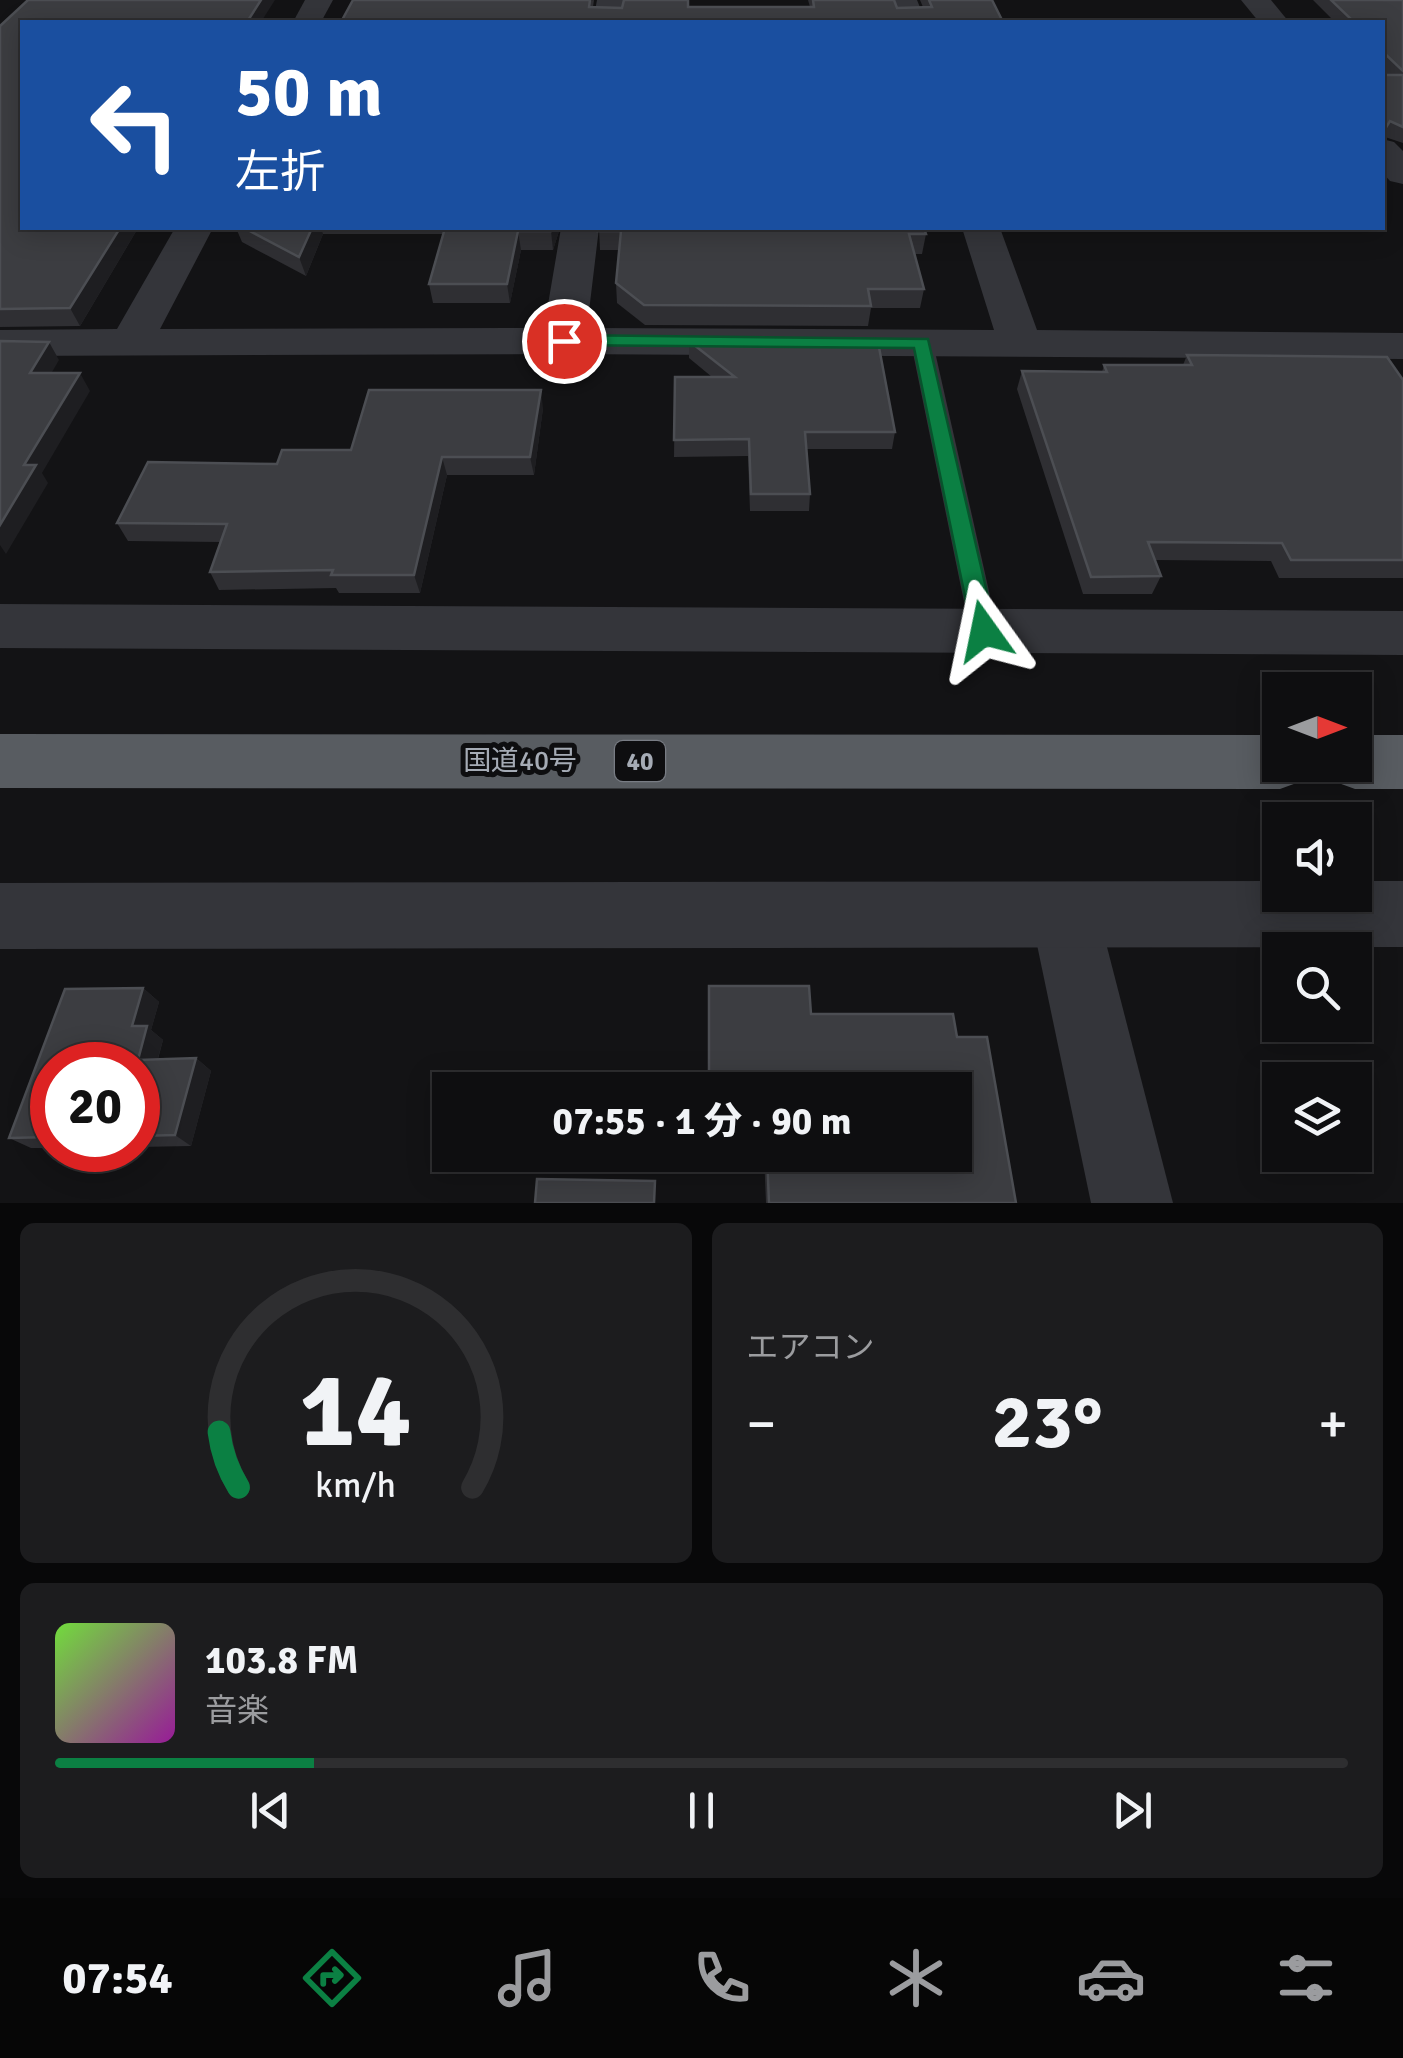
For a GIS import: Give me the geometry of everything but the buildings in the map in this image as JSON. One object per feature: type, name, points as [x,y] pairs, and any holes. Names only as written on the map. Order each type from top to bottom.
[{"type":"highway","name":"国道40号","points":[[0,760],[1262,762]]},
{"type":"highway","points":[[1372,762],[1403,762]]},
{"type":"street","points":[[1255,0],[1272,20]]},
{"type":"street","points":[[1385,152],[1403,173]]},
{"type":"street","points":[[130,344],[193,230]]},
{"type":"street","points":[[564,341],[580,230]]},
{"type":"street","points":[[981,230],[1020,344]]},
{"type":"street","points":[[0,343],[564,341],[1403,346]]},
{"type":"street","points":[[0,626],[1403,633]]},
{"type":"street","points":[[0,916],[1403,914]]},
{"type":"street","points":[[1065,916],[1132,1203]]},
{"type":"lane","points":[[922,343],[984,631]]},
{"type":"route","points":[[564,341],[922,343],[984,631]]}]
